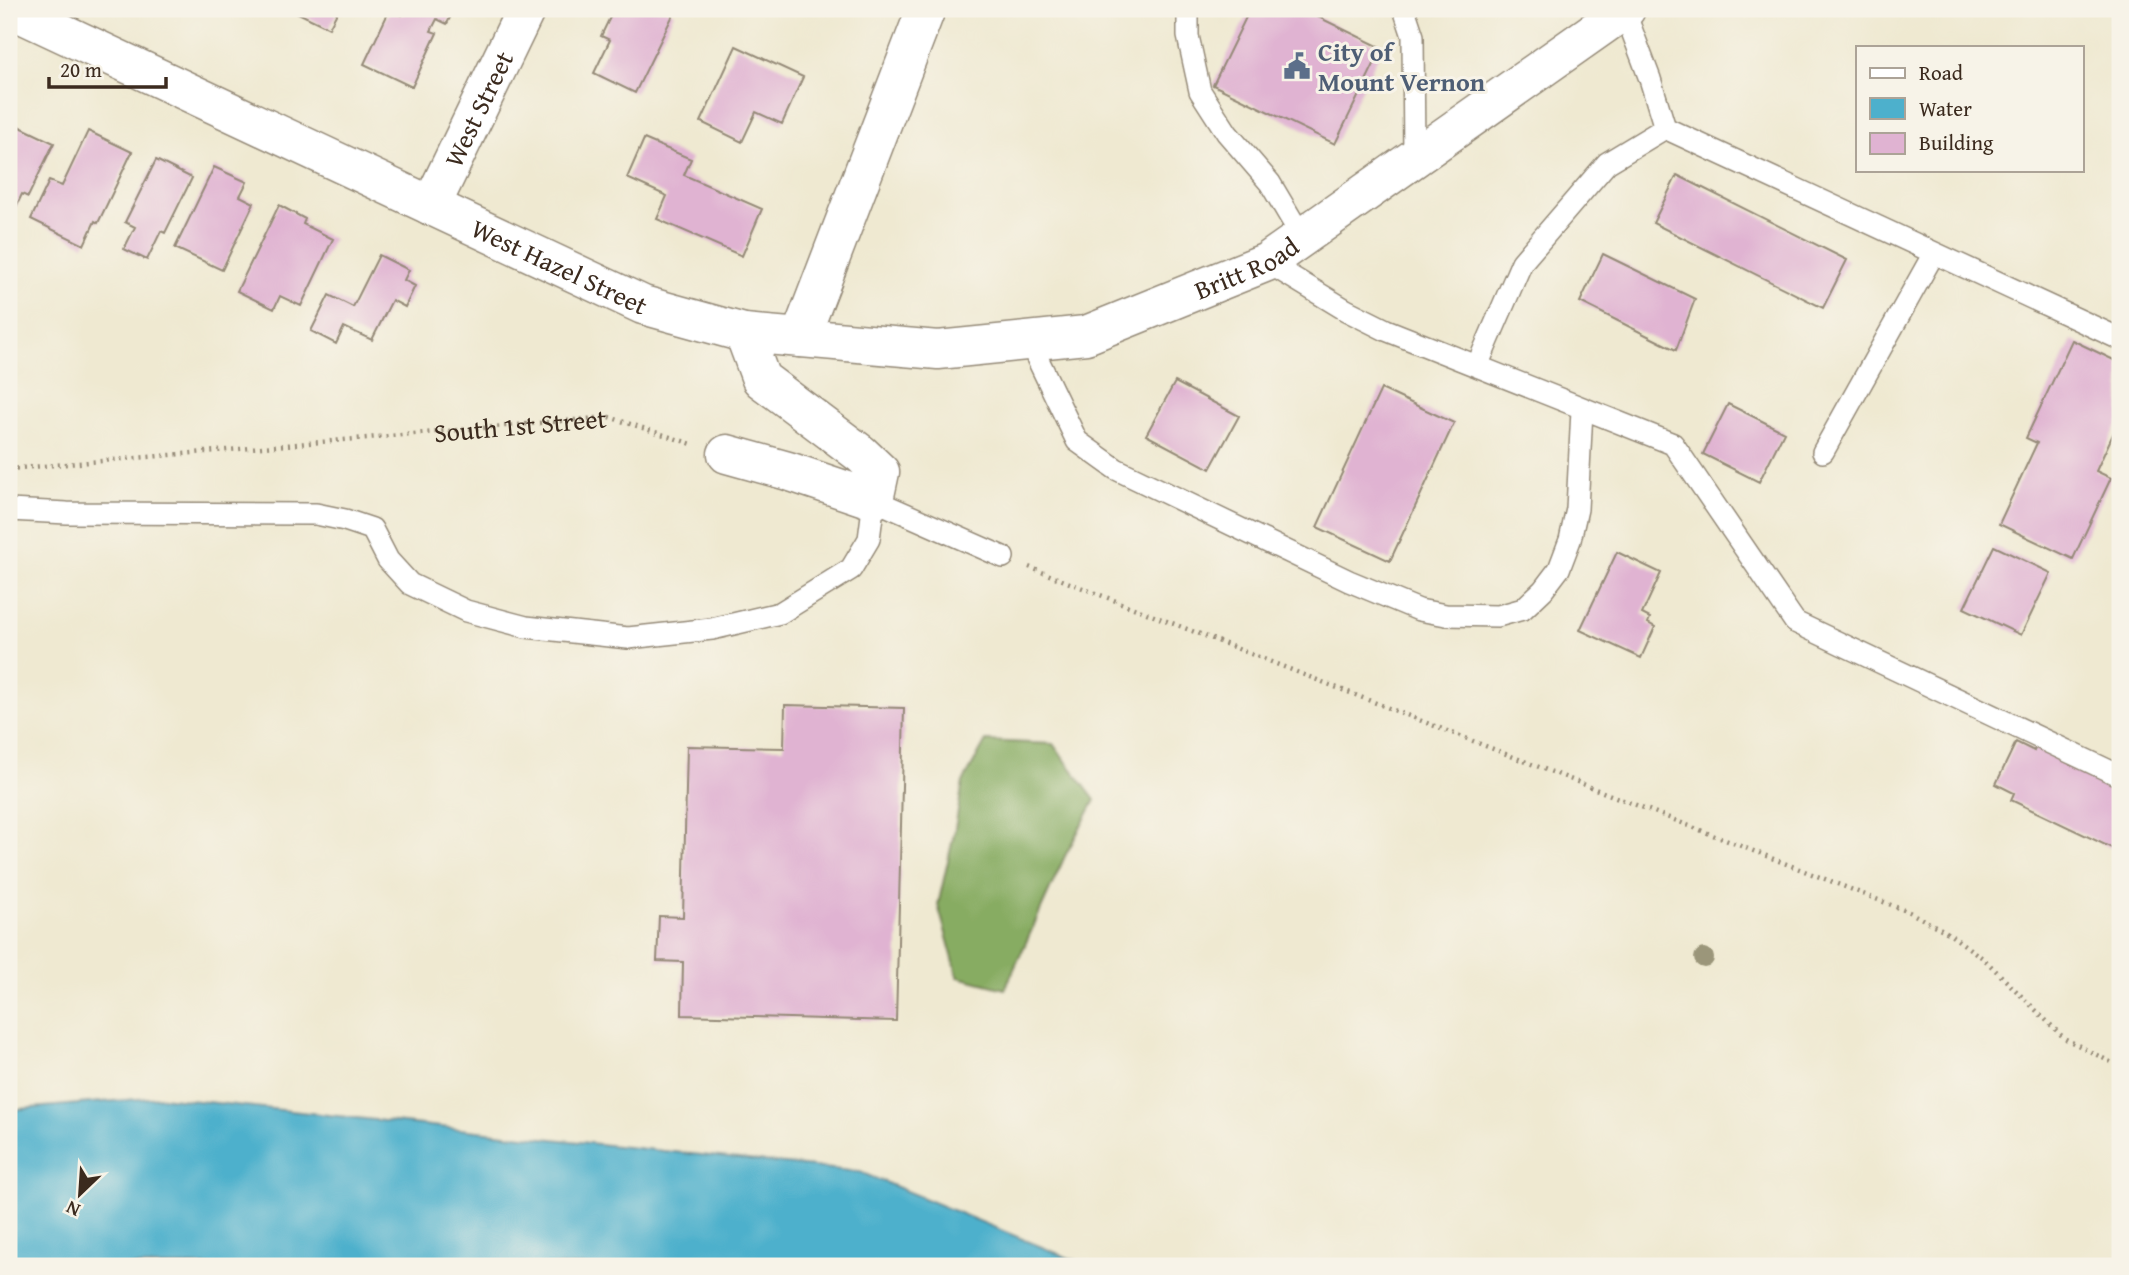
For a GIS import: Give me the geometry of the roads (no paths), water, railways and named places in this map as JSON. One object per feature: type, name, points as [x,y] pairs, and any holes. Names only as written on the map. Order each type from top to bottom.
[{"type":"street","name":"West Hazel Street","points":[[11,9],[643,305],[744,333],[800,338]]},
{"type":"street","name":"West Street","points":[[431,206],[526,9]]},
{"type":"street","points":[[800,338],[926,9]]},
{"type":"street","name":"Britt Road","points":[[800,338],[938,350],[1086,335],[1267,262],[1625,9]]},
{"type":"street","points":[[727,454],[788,471],[873,500],[880,472],[861,454],[761,379],[744,333]]},
{"type":"lane","points":[[1188,9],[1188,36],[1200,91],[1227,132],[1270,183],[1302,237]]},
{"type":"lane","points":[[1404,9],[1413,36],[1414,158]]},
{"type":"lane","points":[[1625,9],[1665,128],[2120,339]]},
{"type":"lane","points":[[1477,366],[1522,262],[1607,163],[1665,128]]},
{"type":"lane","points":[[1823,452],[1934,253]]},
{"type":"lane","points":[[1267,262],[1346,310],[1386,330],[1673,444],[1795,622],[2120,776]]},
{"type":"lane","points":[[1029,341],[1077,440],[1116,469],[1349,581],[1419,610],[1446,615],[1497,616],[1523,609],[1543,590],[1559,569],[1570,540],[1577,509],[1582,410]]},
{"type":"lane","points":[[9,510],[317,514],[372,529],[388,561],[410,584],[466,611],[526,627],[628,638],[712,629],[780,613],[851,569],[869,538],[873,500],[1003,557]]},
{"type":"water","points":[[161,1097],[860,1172],[1088,1266],[9,1266],[9,1110]]},
{"type":"place","name":"City of Mount Vernon","points":[[1297,66]]}]
